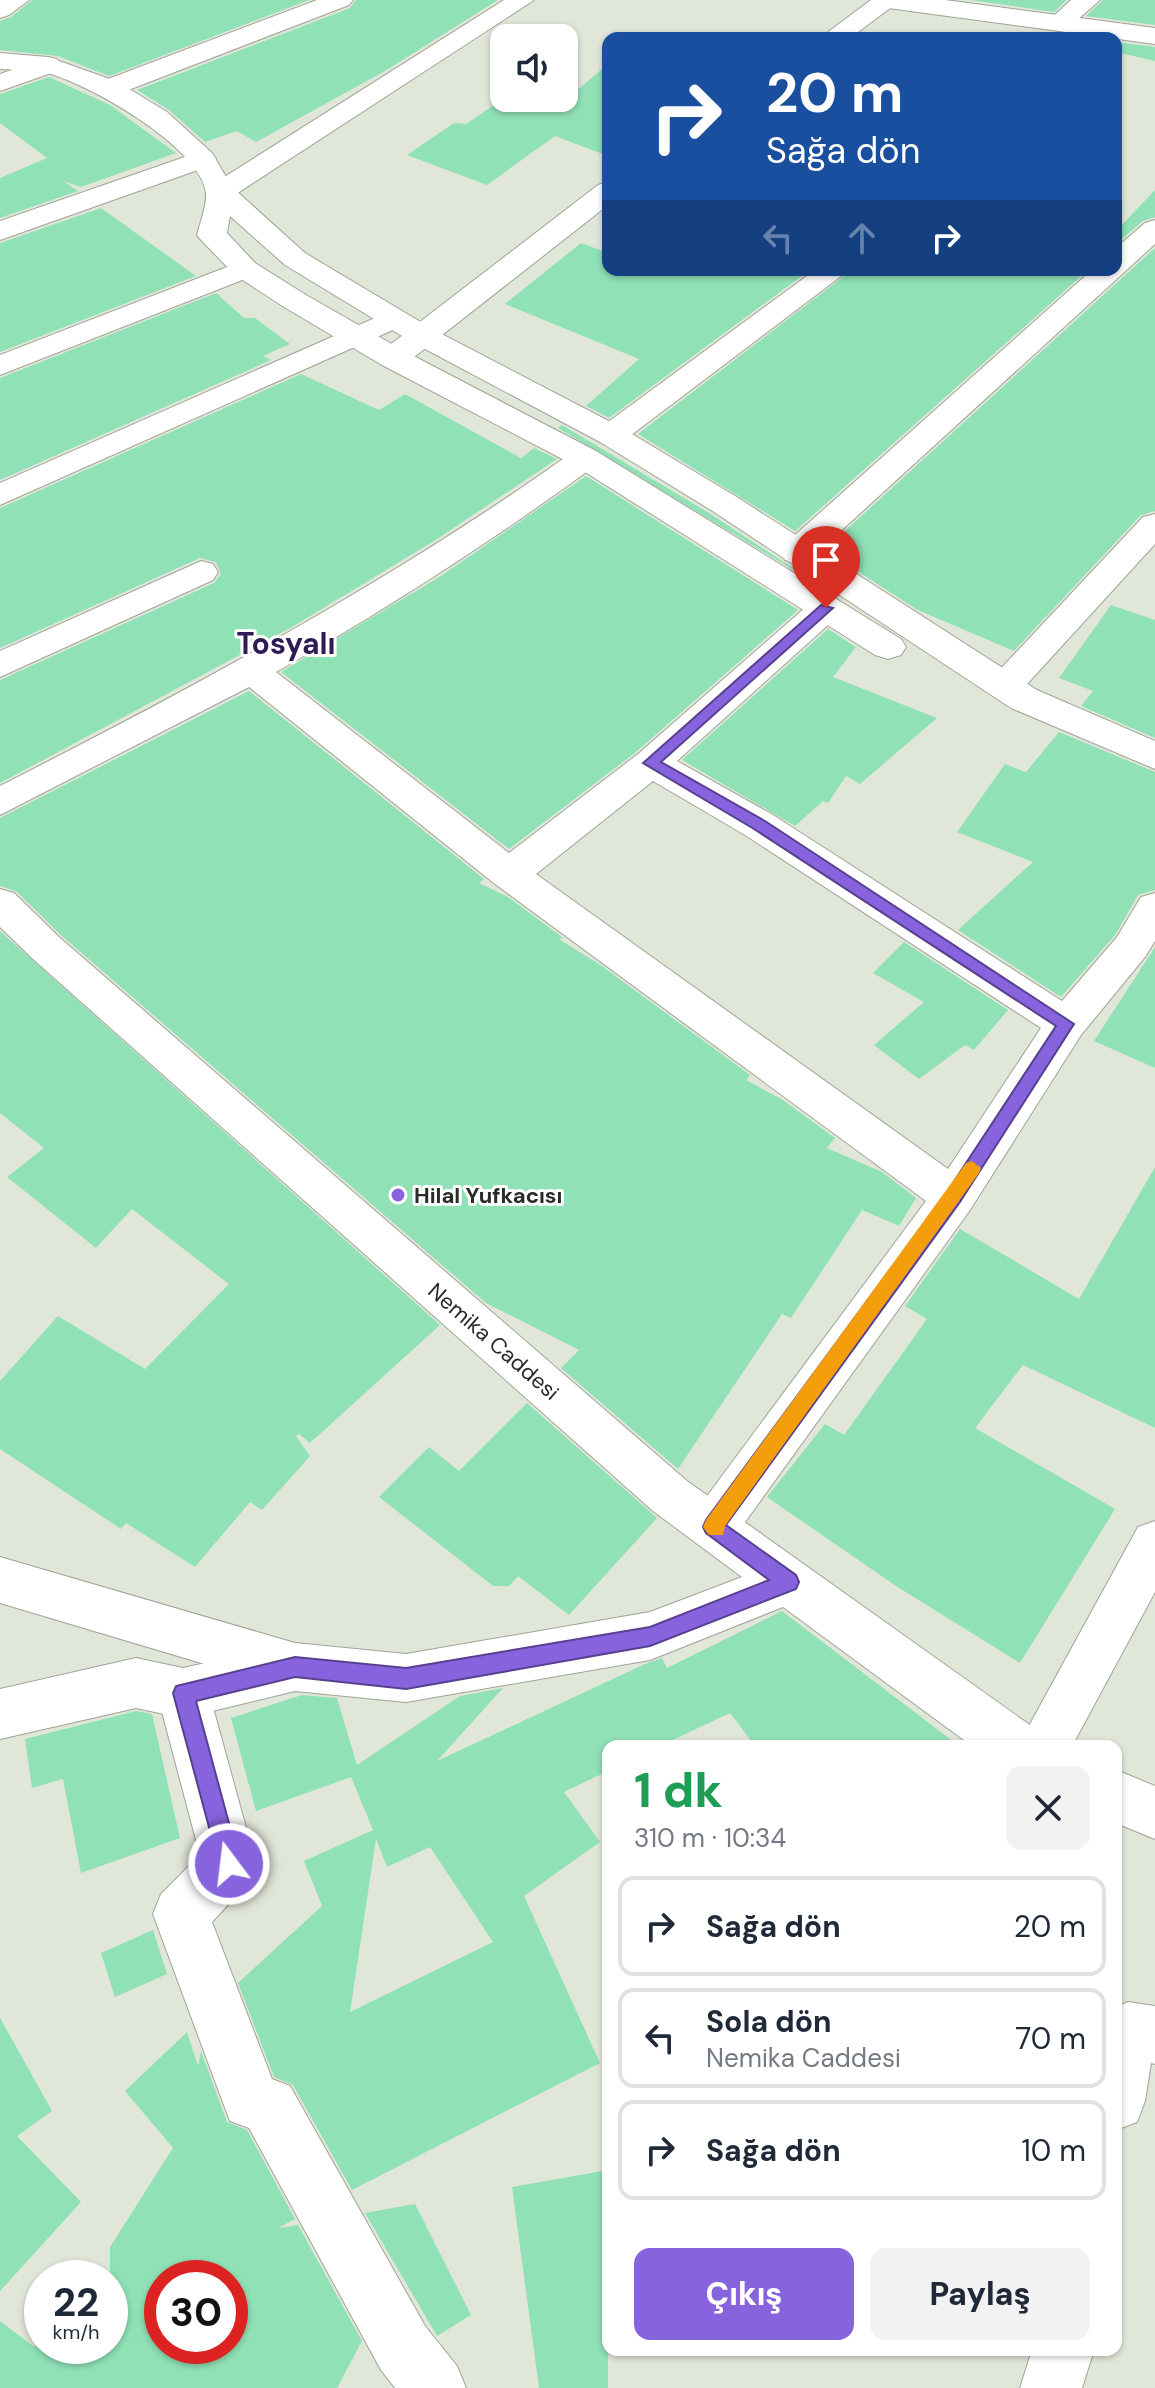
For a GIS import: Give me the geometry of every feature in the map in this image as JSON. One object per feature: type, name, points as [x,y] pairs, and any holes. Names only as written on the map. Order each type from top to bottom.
[{"type":"street","points":[[0,10],[16,0]]},
{"type":"street","points":[[109,88],[340,0]]},
{"type":"street","points":[[521,0],[220,192],[212,235],[245,269],[393,358],[598,446],[797,552],[1024,699],[1155,756]]},
{"type":"street","points":[[842,32],[888,0],[1059,23],[1100,32]]},
{"type":"street","points":[[1059,23],[1087,0]]},
{"type":"street","points":[[1122,37],[1155,36]]},
{"type":"street","points":[[0,61],[48,65],[109,88],[157,118],[202,159],[220,192],[295,259],[598,446],[826,608],[1013,724],[1092,758],[1155,780]]},
{"type":"street","points":[[0,83],[48,65]]},
{"type":"street","points":[[0,231],[202,159]]},
{"type":"street","points":[[393,358],[517,258],[602,195]]},
{"type":"street","points":[[1122,259],[1155,229]]},
{"type":"street","points":[[0,366],[245,269]]},
{"type":"street","points":[[0,802],[253,672],[499,523],[826,276]]},
{"type":"street","points":[[797,552],[1102,276]]},
{"type":"street","points":[[0,495],[393,319]]},
{"type":"street","points":[[1005,686],[1155,524]]},
{"type":"street","points":[[0,665],[201,572]]},
{"type":"street","points":[[509,874],[651,763],[826,608]]},
{"type":"street","points":[[253,672],[509,874],[602,937],[954,1197]]},
{"type":"street","points":[[651,763],[759,825],[1066,1024]]},
{"type":"street","name":"Nemika Caddesi","points":[[0,903],[46,948],[670,1496],[1007,1740]]},
{"type":"street","points":[[713,1527],[954,1197],[1066,1024],[1131,947],[1155,907]]},
{"type":"street","points":[[1047,1740],[1155,1543]]},
{"type":"street","points":[[0,1580],[295,1667],[406,1678],[635,1639],[788,1582]]},
{"type":"street","points":[[0,1714],[136,1683],[183,1693],[295,1667]]},
{"type":"street","points":[[183,1693],[229,1864],[181,1914],[251,2100],[269,2107],[403,2348],[435,2388]]},
{"type":"street","points":[[1122,1799],[1155,1813]]},
{"type":"street","points":[[1122,2066],[1128,2031],[1155,2035]]},
{"type":"street","points":[[1051,2388],[1061,2356]]},
{"type":"building","points":[[32,0],[309,0],[109,76],[58,56],[0,50],[0,21],[11,17]]},
{"type":"building","points":[[356,0],[498,0],[385,71],[256,142],[237,131],[205,142],[169,110],[137,90],[350,8]]},
{"type":"building","points":[[970,0],[1067,0],[1054,12]]},
{"type":"building","points":[[1103,0],[1155,0],[1155,25],[1086,16]]},
{"type":"building","points":[[1122,43],[1155,47],[1155,61],[1122,53]]},
{"type":"building","points":[[602,69],[602,154],[555,136],[487,185],[407,155],[454,123],[466,124],[490,108],[490,112],[578,112],[578,89]]},
{"type":"building","points":[[49,77],[110,105],[176,153],[81,187],[63,181],[78,191],[0,218],[0,178],[47,158],[0,123],[0,94]]},
{"type":"building","points":[[1155,190],[1155,217],[1143,221],[1122,239],[1122,225]]},
{"type":"building","points":[[101,208],[196,276],[0,352],[0,243]]},
{"type":"building","points":[[581,243],[602,251],[602,276],[802,276],[609,418],[586,406],[639,359],[505,304]]},
{"type":"building","points":[[1155,248],[1155,511],[1141,515],[1014,651],[918,610],[824,550]]},
{"type":"building","points":[[844,276],[1081,276],[795,531],[638,434]]},
{"type":"building","points":[[216,293],[244,318],[255,318],[290,344],[263,356],[271,360],[0,480],[0,378]]},
{"type":"building","points":[[301,374],[379,410],[405,394],[521,458],[534,448],[557,459],[434,541],[292,627],[0,783],[0,680],[214,583],[221,574],[216,562],[200,558],[0,648],[0,508]]},
{"type":"building","points":[[562,425],[709,513],[820,586],[558,428]]},
{"type":"building","points":[[586,476],[798,610],[636,752],[509,849],[281,672],[441,576]]},
{"type":"building","points":[[1111,605],[1155,620],[1155,738],[1081,706],[1093,691],[1059,678]]},
{"type":"building","points":[[828,629],[856,647],[833,677],[937,718],[860,784],[846,776],[828,803],[823,801],[795,826],[682,760]]},
{"type":"building","points":[[249,691],[484,879],[479,883],[508,897],[562,937],[560,940],[599,964],[750,1075],[746,1080],[783,1100],[835,1138],[827,1148],[882,1172],[916,1198],[899,1226],[862,1210],[791,1318],[782,1314],[678,1469],[561,1368],[579,1350],[486,1303],[62,936],[16,891],[0,886],[0,818]]},
{"type":"building","points":[[1059,732],[1155,772],[1155,890],[1138,895],[1115,935],[1061,997],[958,930],[1033,862],[957,832],[1005,764],[1026,772]]},
{"type":"building","points":[[0,931],[440,1325],[310,1443],[299,1434],[296,1436],[310,1456],[262,1510],[250,1502],[195,1567],[126,1523],[121,1529],[0,1449],[0,1381],[58,1316],[145,1369],[229,1284],[132,1209],[96,1248],[7,1177],[44,1148],[0,1113]]},
{"type":"building","points":[[904,942],[1008,1010],[974,1050],[965,1045],[919,1079],[874,1045],[924,1002],[873,973]]},
{"type":"building","points":[[1155,947],[1155,1068],[1094,1041]]},
{"type":"building","points":[[1155,1167],[1155,1428],[1023,1365],[975,1428],[1115,1509],[1020,1663],[896,1586],[767,1497],[825,1424],[844,1435],[927,1319],[905,1306],[960,1229],[1079,1299]]},
{"type":"building","points":[[527,1403],[657,1518],[569,1615],[518,1576],[509,1586],[493,1586],[379,1497],[429,1447],[459,1471]]},
{"type":"building","points":[[782,1611],[951,1740],[750,1740],[730,1713],[673,1740],[602,1740],[602,1774],[564,1792],[600,1842],[524,1896],[600,2063],[352,2190],[293,2085],[274,2077],[238,1983],[322,1906],[304,1861],[373,1830],[351,1777],[256,1811],[231,1718],[302,1695],[337,1698],[357,1765],[460,1696],[503,1688],[437,1761],[662,1658],[667,1668]],"holes":[[[376,1839],[387,1867],[430,1847],[493,1942],[350,2012]]]},
{"type":"building","points":[[136,1711],[152,1714],[180,1838],[81,1873],[63,1779],[32,1788],[25,1739]]},
{"type":"building","points":[[153,1930],[167,1974],[115,1997],[101,1953]]},
{"type":"building","points":[[0,2018],[52,2111],[17,2136],[81,2202],[28,2260],[24,2260],[24,2265],[0,2291]]},
{"type":"building","points":[[187,2032],[198,2066],[201,2051],[227,2122],[247,2130],[295,2219],[278,2228],[298,2225],[362,2341],[337,2388],[0,2388],[0,2321],[24,2339],[24,2364],[128,2364],[128,2260],[110,2260],[110,2247],[173,2148],[125,2091]]},
{"type":"building","points":[[602,2171],[602,2356],[608,2356],[608,2388],[539,2388],[512,2187]]},
{"type":"building","points":[[415,2204],[471,2315],[437,2336],[365,2213]]},
{"type":"slow traffic","points":[[716,1529],[713,1527],[972,1168]]},
{"type":"place","name":"Hilal Yufkacısı","points":[[398,1195]]},
{"type":"district","name":"Tosyalı","points":[[286,644]]},
{"type":"route","points":[[229,1864],[183,1693],[295,1667],[406,1678],[650,1636],[788,1582],[713,1527],[954,1197],[1066,1024],[759,825],[651,763],[826,608]]}]
